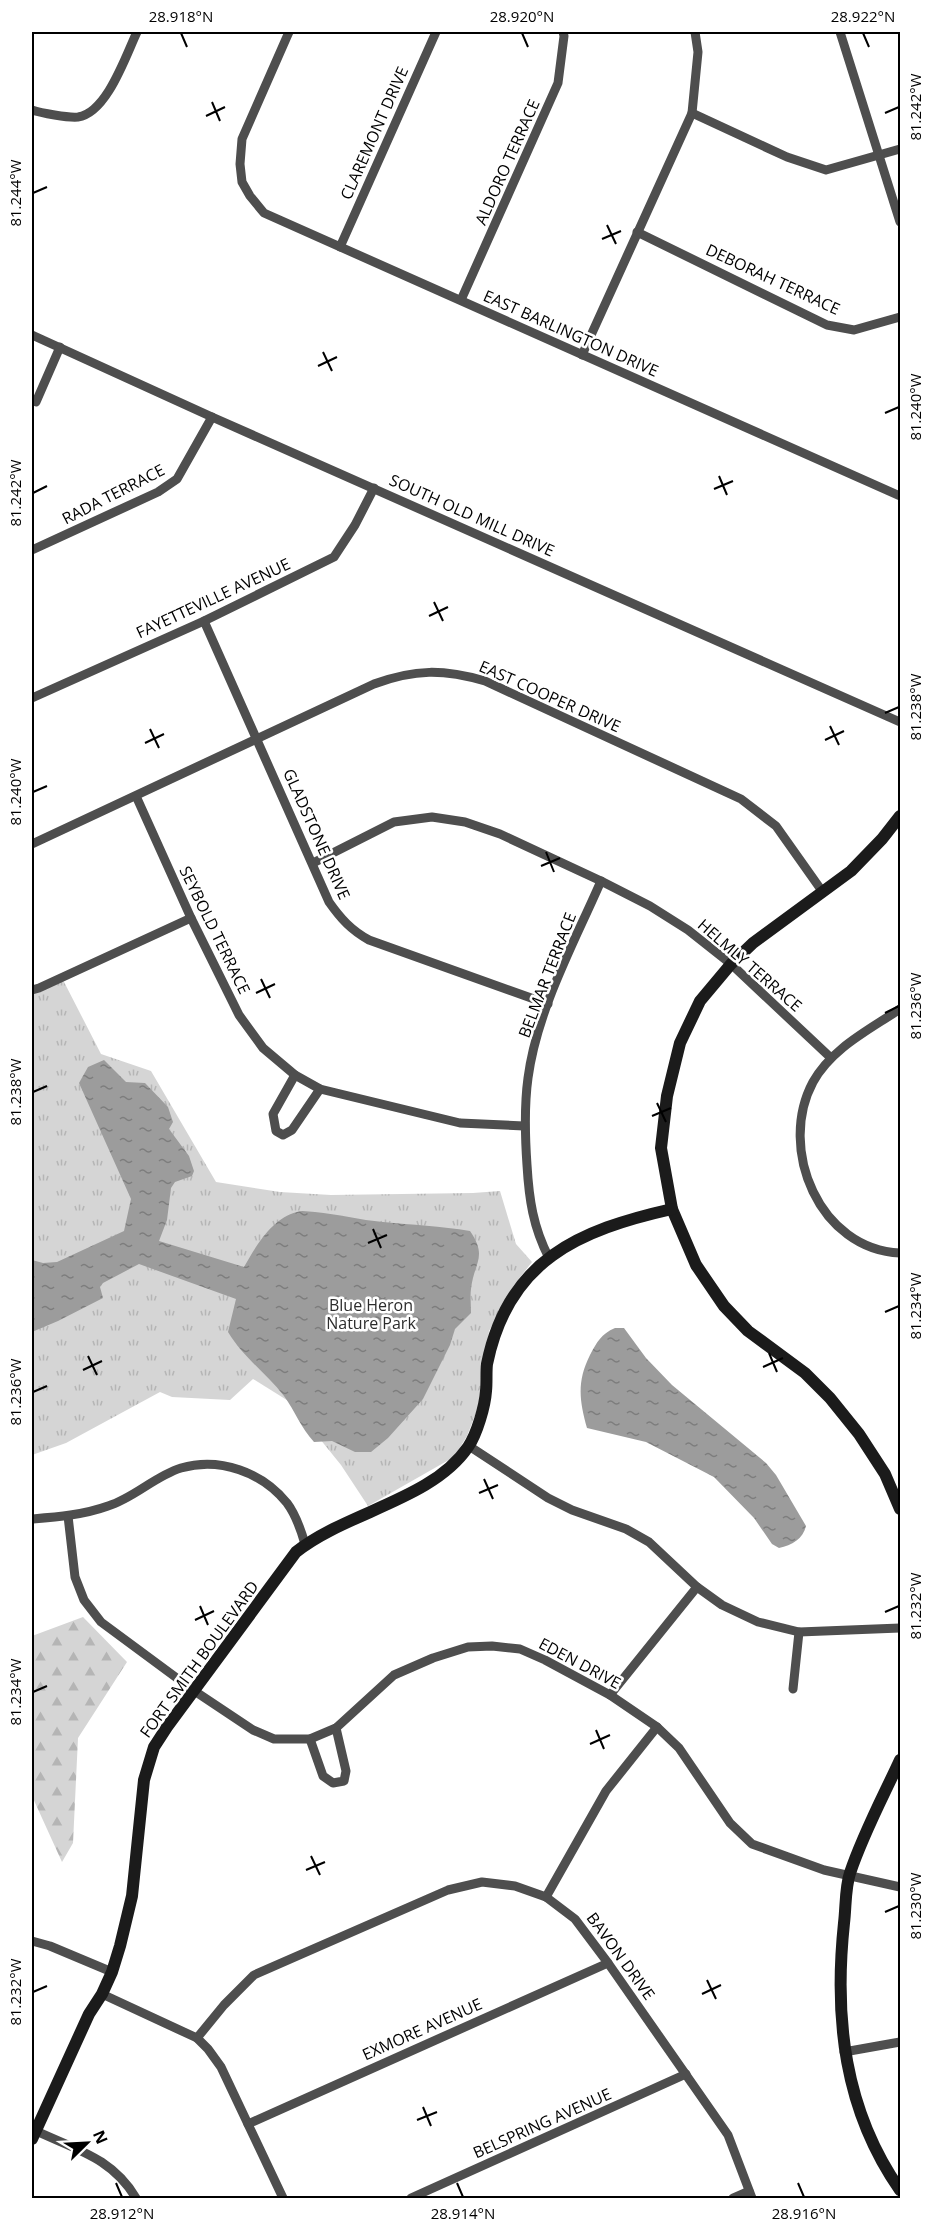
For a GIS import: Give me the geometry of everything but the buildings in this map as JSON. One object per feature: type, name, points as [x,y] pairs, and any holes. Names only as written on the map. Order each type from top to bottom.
[{"type":"street","points":[[32,110],[78,117],[93,109],[112,87],[137,32]]},
{"type":"street","name":"EAST BARLINGTON DRIVE","points":[[289,32],[242,139],[240,164],[242,182],[264,213],[900,496]]},
{"type":"street","name":"CLAREMONT DRIVE","points":[[340,247],[435,32]]},
{"type":"street","name":"ALDORO TERRACE","points":[[461,300],[558,83],[563,32]]},
{"type":"street","points":[[582,355],[692,113],[698,52],[695,32]]},
{"type":"street","points":[[840,32],[900,222]]},
{"type":"street","points":[[692,113],[787,157],[826,170],[900,149]]},
{"type":"street","name":"DEBORAH TERRACE","points":[[637,232],[827,325],[855,330],[900,317]]},
{"type":"street","name":"SOUTH OLD MILL DRIVE","points":[[32,334],[212,417],[900,722]]},
{"type":"street","points":[[36,402],[60,347]]},
{"type":"street","name":"RADA TERRACE","points":[[32,550],[158,492],[177,479],[212,417]]},
{"type":"street","name":"FAYETTEVILLE AVENUE","points":[[32,698],[204,621],[334,557],[355,525],[374,488]]},
{"type":"street","name":"GLADSTONE DRIVE","points":[[204,621],[329,903],[341,920],[369,940],[548,1004]]},
{"type":"street","name":"EAST COOPER DRIVE","points":[[32,844],[374,684],[399,675],[435,671],[460,674],[485,681],[741,799],[776,826],[822,891]]},
{"type":"street","name":"SEYBOLD TERRACE","points":[[136,796],[191,918],[239,1015],[263,1048],[295,1075],[320,1089],[460,1124],[524,1126]]},
{"type":"street","points":[[900,816],[882,839],[851,871],[753,943],[731,964],[700,1001],[680,1043],[667,1096],[661,1148],[672,1209],[696,1265],[724,1306],[748,1331],[805,1373],[830,1398],[859,1434],[885,1474],[900,1509]]},
{"type":"street","name":"HELMLY TERRACE","points":[[313,863],[394,822],[432,817],[465,822],[500,834],[601,881],[679,924],[731,964],[830,1057]]},
{"type":"street","name":"BELMAR TERRACE","points":[[549,1258],[538,1236],[529,1191],[524,1126],[528,1078],[536,1040],[548,1004],[601,881]]},
{"type":"street","points":[[32,990],[191,918]]},
{"type":"street","points":[[900,1009],[830,1057],[813,1083],[803,1109],[800,1137],[802,1159],[808,1181],[826,1212],[837,1225],[857,1242],[900,1253]]},
{"type":"street","points":[[295,1075],[273,1114],[276,1131],[283,1135],[292,1130],[320,1089]]},
{"type":"street","name":"FORT SMITH BOULEVARD","points":[[33,2133],[89,2014],[112,1972],[132,1896],[144,1780],[148,1763],[167,1727],[274,1582],[280,1570],[296,1552],[319,1535],[422,1486],[448,1468],[469,1446],[482,1412],[486,1393],[487,1365],[498,1326],[518,1290],[532,1272],[573,1241],[607,1226],[672,1209]]},
{"type":"street","points":[[469,1446],[548,1498],[572,1510],[626,1529],[649,1542],[697,1587],[722,1605],[758,1622],[799,1632],[900,1628]]},
{"type":"street","points":[[32,1519],[68,1516],[108,1506],[135,1494],[181,1468],[208,1464],[236,1468],[267,1483],[288,1504],[299,1524],[305,1544]]},
{"type":"street","name":"EDEN DRIVE","points":[[68,1516],[75,1577],[84,1600],[101,1622],[193,1690],[254,1730],[274,1739],[310,1739],[336,1728],[394,1675],[433,1658],[468,1647],[492,1646],[520,1649],[610,1695],[657,1727],[679,1748],[730,1823],[752,1844],[824,1870],[900,1887]]},
{"type":"street","points":[[610,1695],[697,1587]]},
{"type":"street","points":[[793,1689],[799,1632]]},
{"type":"street","points":[[546,1897],[606,1791],[657,1727]]},
{"type":"street","points":[[310,1739],[323,1776],[333,1783],[344,1781],[346,1771],[336,1728]]},
{"type":"street","points":[[900,1760],[849,1875],[839,2002],[844,2052],[859,2112],[886,2169],[900,2190]]},
{"type":"street","name":"BAVON DRIVE","points":[[197,2038],[224,2005],[254,1975],[448,1890],[482,1882],[515,1886],[546,1897],[575,1919],[728,2135],[751,2195]]},
{"type":"street","points":[[32,1941],[50,1946],[112,1972]]},
{"type":"street","name":"EXMORE AVENUE","points":[[248,2124],[608,1963]]},
{"type":"street","points":[[102,1994],[197,2038],[208,2049],[220,2067],[283,2199]]},
{"type":"street","points":[[844,2052],[900,2042]]},
{"type":"street","name":"BELSPRING AVENUE","points":[[411,2199],[686,2074]]},
{"type":"street","points":[[33,2133],[91,2154],[109,2166],[128,2186],[136,2199]]},
{"type":"street","points":[[734,2199],[751,2195]]},
{"type":"green space","name":"Blue Heron Nature Park","points":[[62,978],[101,1054],[151,1071],[216,1182],[280,1192],[331,1195],[500,1191],[516,1244],[532,1262],[514,1285],[489,1331],[479,1405],[467,1436],[454,1457],[368,1506],[341,1465],[290,1402],[253,1379],[230,1400],[172,1397],[160,1392],[66,1443],[32,1455],[32,992]]},
{"type":"green space","points":[[83,1617],[127,1662],[78,1738],[73,1843],[62,1862],[32,1796],[32,1636]]},
{"type":"water","points":[[104,1060],[126,1082],[145,1083],[168,1107],[173,1122],[169,1129],[189,1156],[194,1171],[192,1176],[175,1182],[171,1188],[167,1220],[159,1241],[244,1267],[259,1242],[272,1227],[288,1215],[299,1211],[470,1231],[479,1254],[471,1289],[471,1313],[455,1329],[450,1345],[423,1399],[388,1438],[371,1452],[355,1452],[332,1441],[314,1442],[284,1396],[228,1332],[236,1299],[139,1264],[103,1283],[100,1287],[103,1298],[32,1332],[32,1260],[43,1263],[57,1262],[124,1231],[131,1199],[79,1083],[88,1067]]},
{"type":"water","points":[[615,1328],[624,1328],[646,1358],[672,1385],[766,1463],[776,1475],[806,1526],[800,1538],[779,1548],[772,1544],[754,1518],[714,1477],[646,1442],[587,1428],[581,1399],[583,1373],[597,1342]]}]
